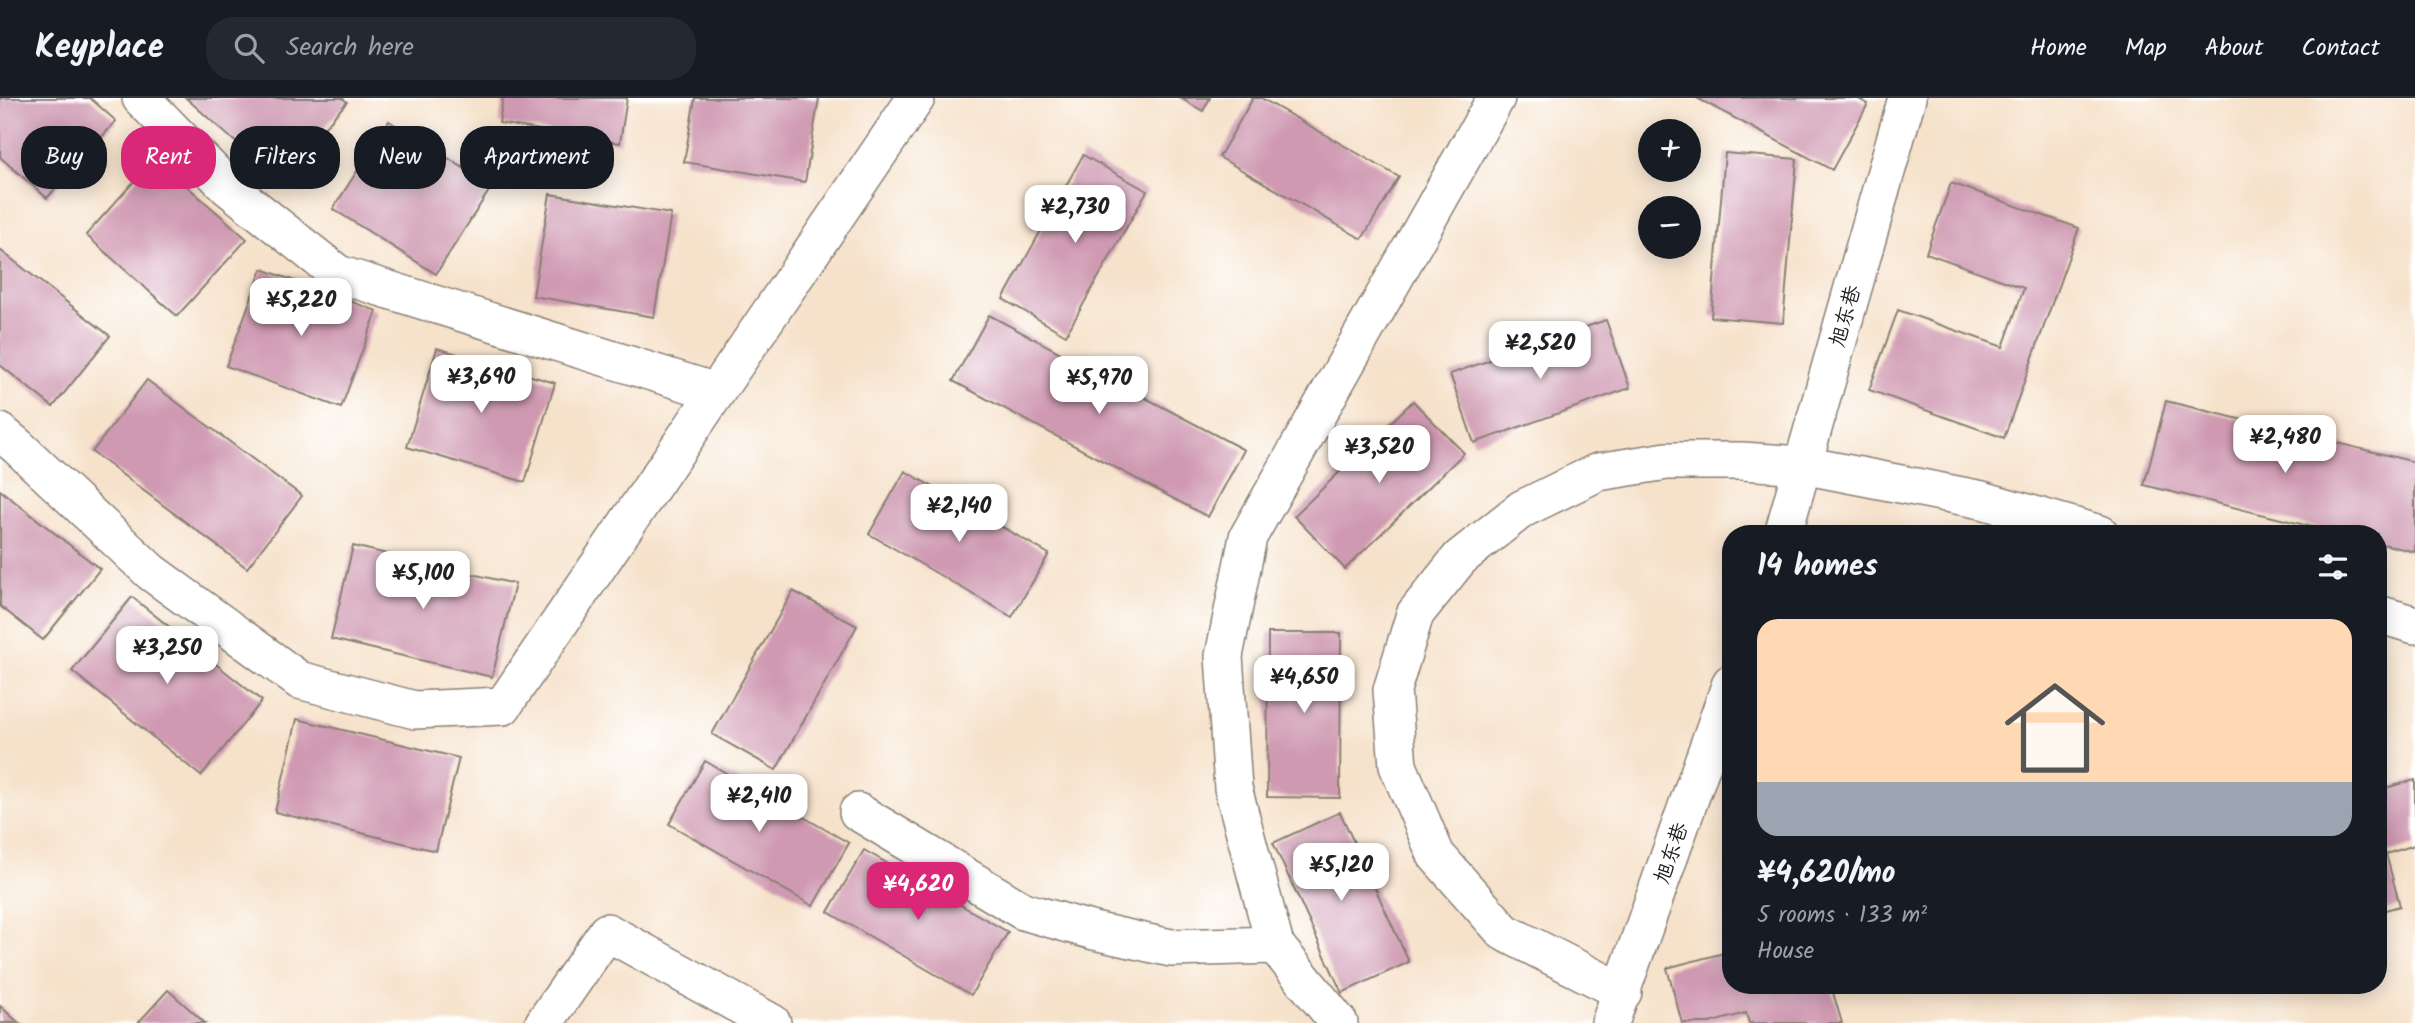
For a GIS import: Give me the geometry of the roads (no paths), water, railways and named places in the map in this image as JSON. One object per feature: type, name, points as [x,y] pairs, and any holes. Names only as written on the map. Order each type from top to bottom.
[{"type":"street","points":[[141,98],[228,187],[338,274],[716,392]]},
{"type":"street","points":[[0,432],[151,572],[299,680],[415,710],[503,706],[916,98]]},
{"type":"street","points":[[1339,1023],[1275,945],[1233,788],[1224,656],[1248,537],[1496,98]]},
{"type":"street","name":"旭东巷","points":[[1786,525],[1908,98]]},
{"type":"street","points":[[1616,1007],[1504,932],[1436,855],[1398,766],[1392,690],[1415,614],[1460,558],[1522,509],[1598,472],[1667,461],[1742,461],[1803,466],[1982,500],[2069,525]]},
{"type":"street","points":[[2387,617],[2415,625]]},
{"type":"street","name":"旭东巷","points":[[1616,1007],[1722,708]]},
{"type":"street","points":[[858,812],[1023,911],[1094,931],[1171,948],[1275,945]]},
{"type":"street","points":[[544,1023],[607,932],[772,1023]]}]
